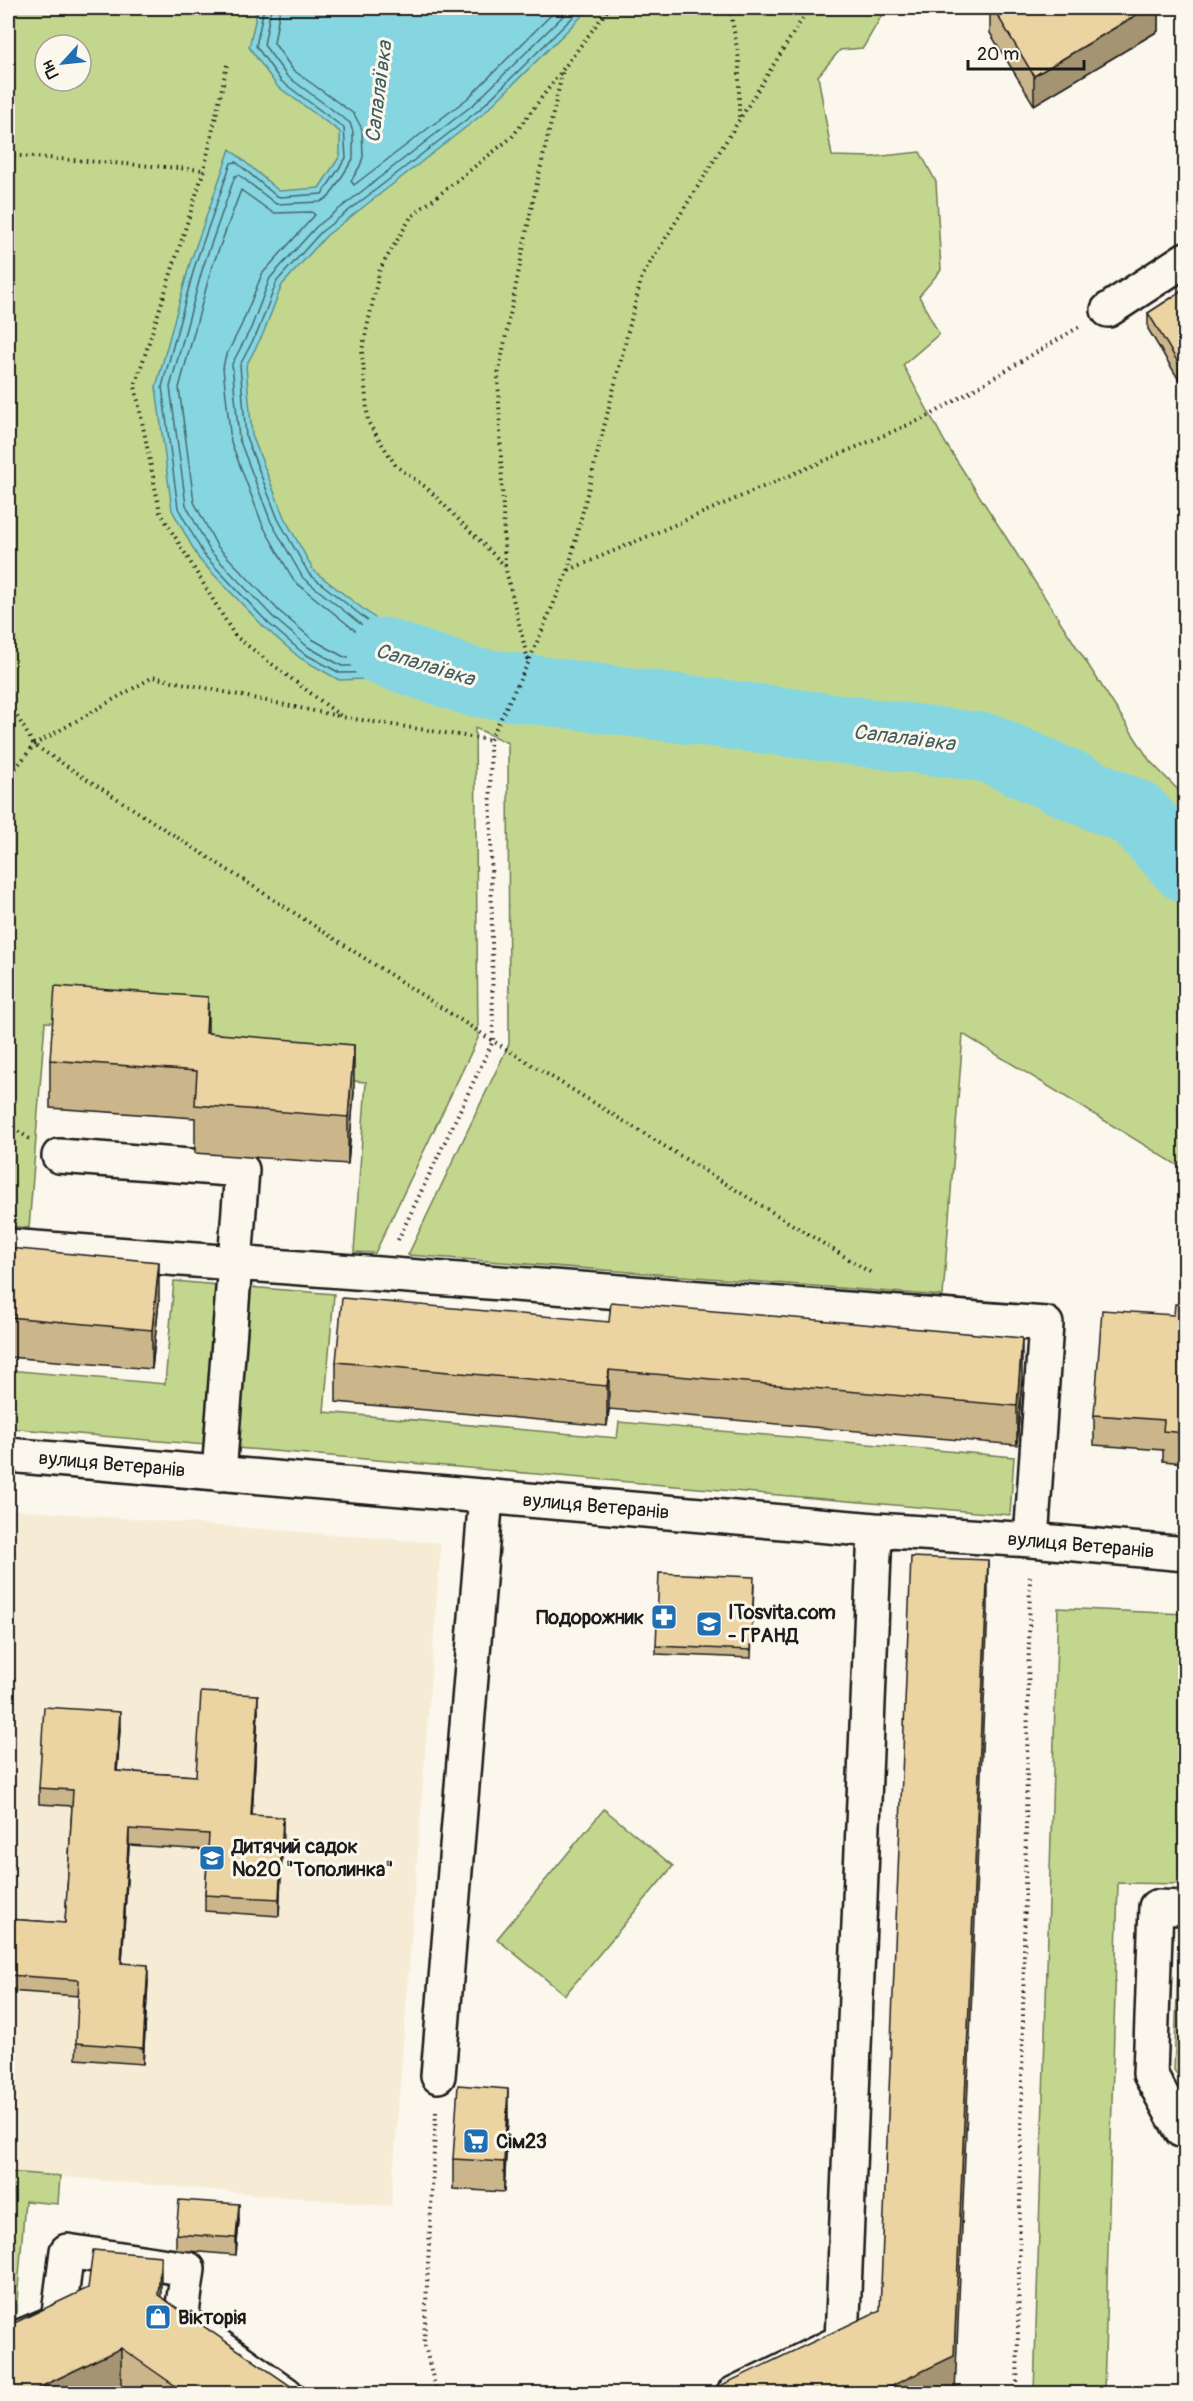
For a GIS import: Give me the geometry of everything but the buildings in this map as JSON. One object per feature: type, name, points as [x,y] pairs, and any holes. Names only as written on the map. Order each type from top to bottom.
[{"type":"street","points":[[1108,310],[1185,259]]},
{"type":"street","points":[[59,1156],[242,1170],[219,1474]]},
{"type":"street","points":[[8,1246],[1047,1324],[1031,1540]]},
{"type":"street","name":"вулиця Ветеранів","points":[[8,1455],[875,1530],[1031,1540],[1185,1554]]},
{"type":"street","points":[[438,2076],[486,1496]]},
{"type":"street","points":[[733,2394],[842,2341],[875,1530]]},
{"type":"street","points":[[1185,1908],[1156,1906],[1150,2074],[1181,2130],[1185,2130]]},
{"type":"street","points":[[8,2342],[58,2321],[67,2251],[188,2269],[181,2320],[286,2394]]},
{"type":"path","points":[[505,566],[427,488],[396,466],[368,422],[362,350],[380,268],[411,217],[512,137],[609,8]]},
{"type":"path","points":[[730,8],[740,60],[738,122]]},
{"type":"path","points":[[381,1274],[494,1041],[490,740],[529,661],[568,570],[642,276],[809,8]]},
{"type":"path","points":[[227,65],[204,170],[135,386],[160,512],[235,636],[342,717]]},
{"type":"path","points":[[529,661],[505,566],[498,375],[532,205],[564,66]]},
{"type":"path","points":[[8,155],[204,170]]},
{"type":"path","points":[[568,570],[929,416],[1108,310]]},
{"type":"path","points":[[8,778],[34,745],[153,678],[342,717],[490,740]]},
{"type":"path","points":[[8,701],[34,745],[494,1041],[881,1279]]},
{"type":"path","points":[[1017,2394],[1031,1540]]},
{"type":"path","points":[[437,2394],[424,2342],[438,2076]]},
{"type":"shaded area","name":"Дитячий садок №20 \"Тополинка\"","points":[[8,1509],[441,1543],[391,2206],[8,2172]]},
{"type":"green space","points":[[8,8],[886,8],[863,48],[840,50],[818,76],[832,156],[873,157],[920,152],[936,182],[941,270],[919,296],[939,334],[903,365],[946,444],[1150,761],[1185,797],[1185,1170],[963,1034],[943,1296],[408,1255],[509,1044],[508,743],[475,728],[478,1038],[375,1253],[354,1252],[366,1082],[217,1071],[220,1034],[45,1022],[29,1228],[8,1226]]},
{"type":"green space","points":[[174,1281],[218,1285],[206,1445],[8,1428],[8,1370],[165,1384]]},
{"type":"green space","points":[[248,1287],[334,1294],[324,1412],[617,1438],[619,1422],[1014,1457],[1010,1515],[237,1448]]},
{"type":"green space","points":[[1058,1608],[1185,1614],[1185,1884],[1118,1883],[1104,2393],[1034,2393]]},
{"type":"green space","points":[[604,1809],[673,1866],[565,1995],[497,1939]]},
{"type":"green space","points":[[1185,1936],[1185,2085],[1174,2070],[1179,1944]]},
{"type":"green space","points":[[8,2172],[60,2176],[58,2204],[25,2201],[15,2326],[8,2329]]},
{"type":"water","points":[[258,8],[590,8],[483,114],[326,236],[282,285],[263,334],[246,366],[252,435],[284,517],[314,571],[376,619],[473,682],[456,711],[394,678],[339,680],[300,658],[264,627],[199,559],[172,510],[156,387],[190,263],[230,149],[279,191],[319,188],[340,156],[340,132],[277,86],[249,47]]},
{"type":"waterway","name":"Сапалаївка","points":[[383,652],[473,682],[988,748],[1136,814],[1186,868]]},
{"type":"place","name":"Подорожник","points":[[664,1617]]},
{"type":"place","name":"ITosvita.com - ГРАНД","points":[[709,1624]]},
{"type":"place","name":"Дитячий садок №20 \"Тополинка\"","points":[[212,1858]]},
{"type":"place","name":"Сім23","points":[[476,2141]]},
{"type":"place","name":"Вікторія","points":[[158,2317]]}]
